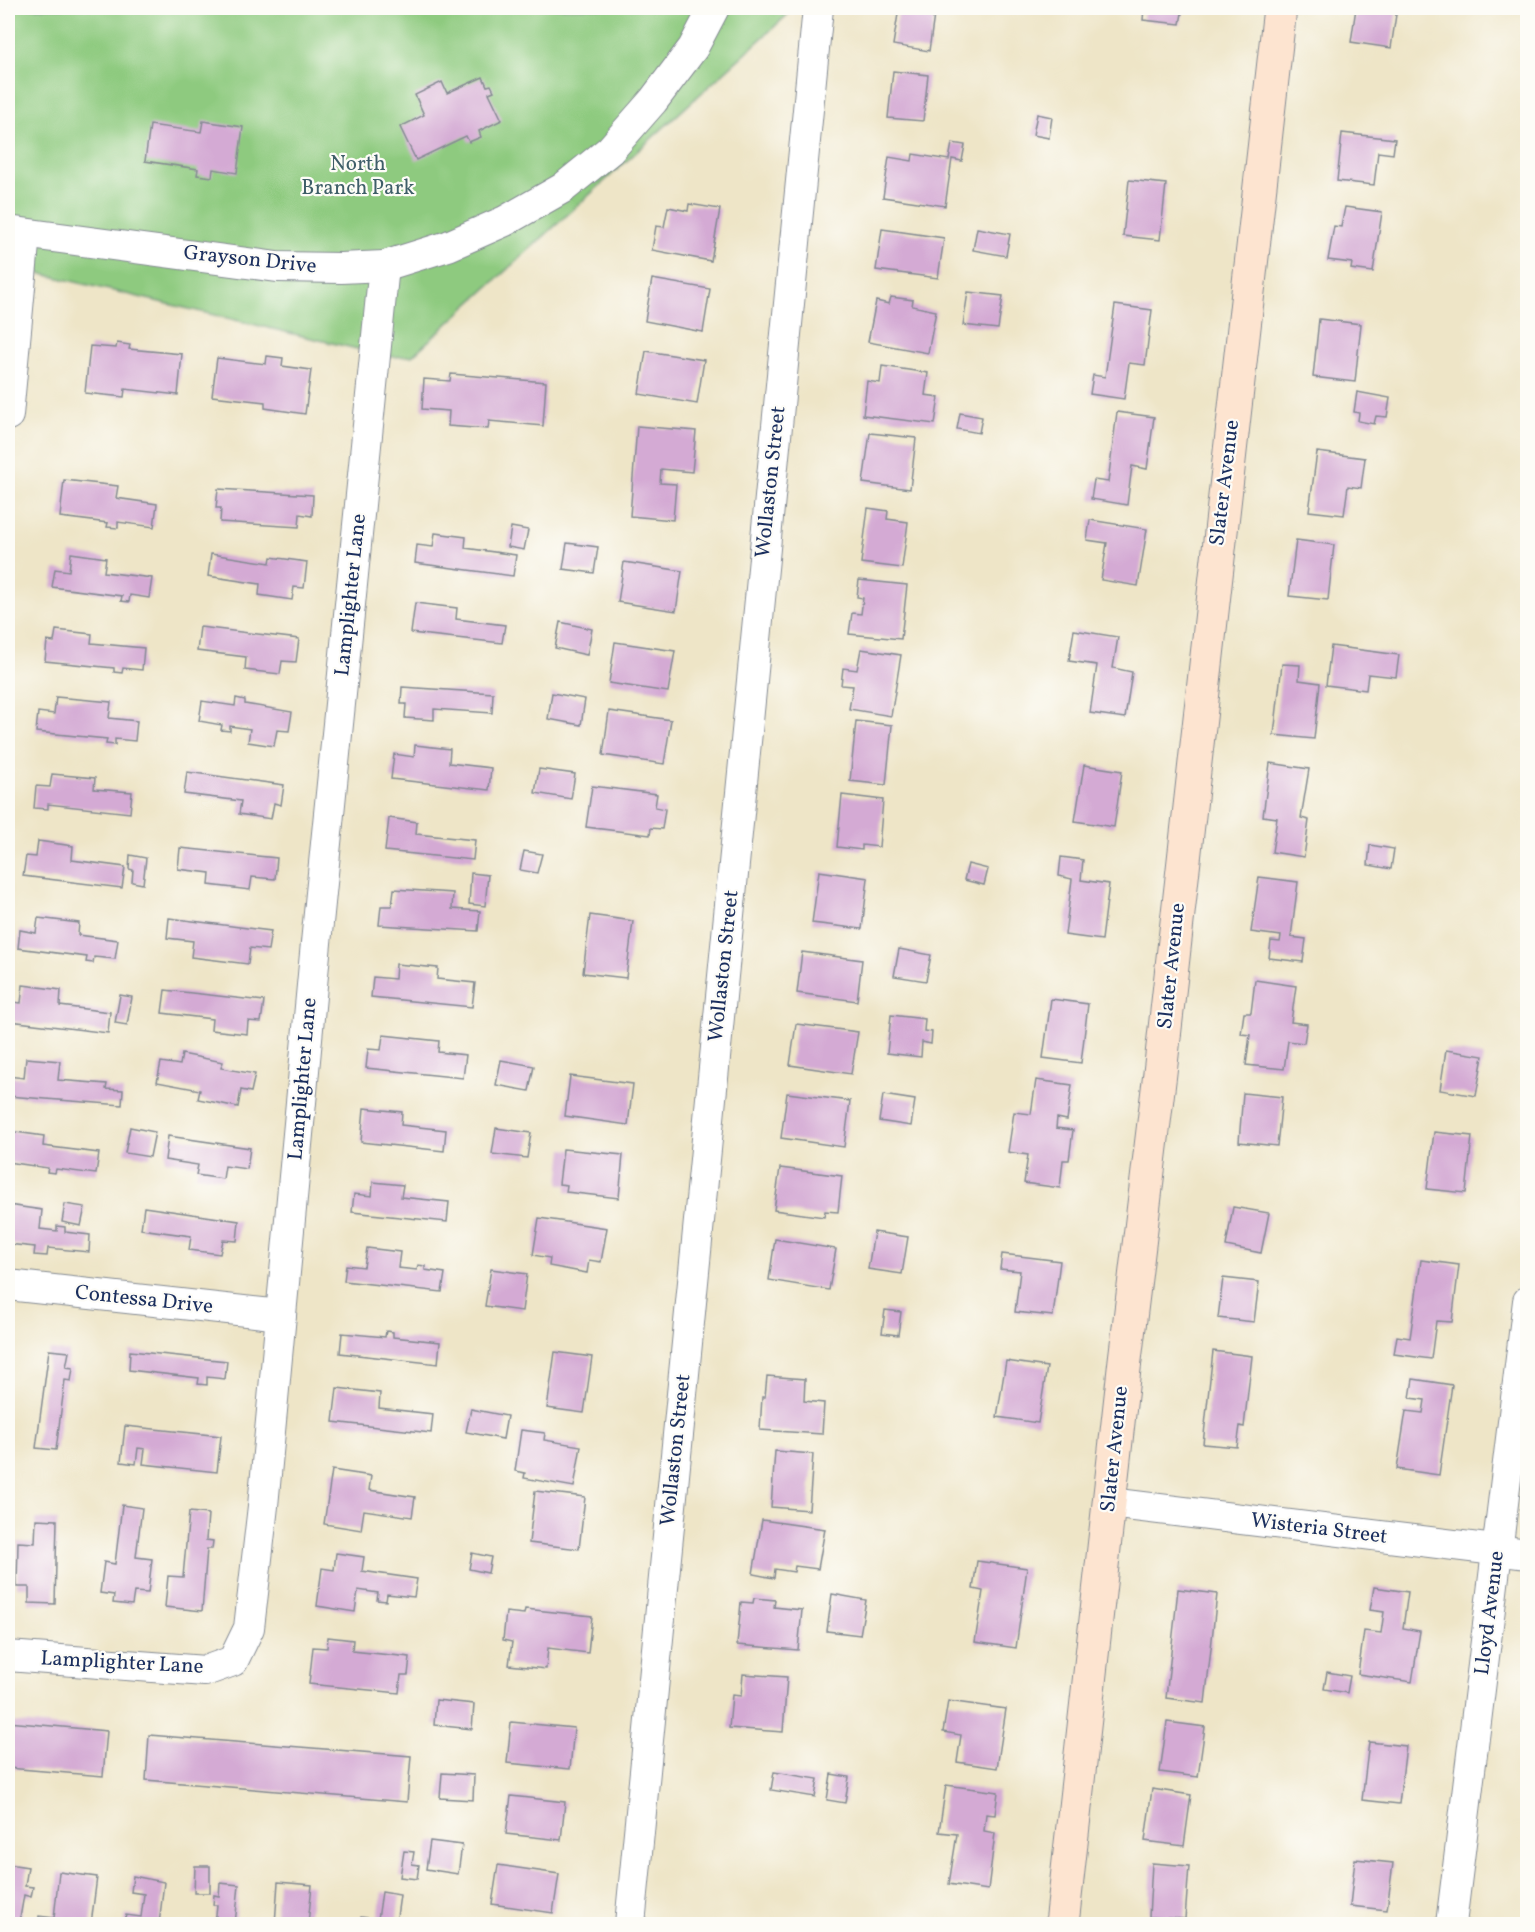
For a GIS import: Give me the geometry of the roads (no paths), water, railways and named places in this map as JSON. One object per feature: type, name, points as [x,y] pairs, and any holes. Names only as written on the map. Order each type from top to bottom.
[{"type":"street","name":"Grayson Drive","points":[[16,232],[276,267],[384,266],[448,246],[505,221],[563,188],[610,150],[653,101],[693,48],[714,8]]},
{"type":"street","name":"Wollaston Street","points":[[630,1924],[818,8]]},
{"type":"street","name":"Slater Avenue","points":[[1062,1924],[1280,8]]},
{"type":"street","points":[[8,415],[16,232]]},
{"type":"street","name":"Lamplighter Lane","points":[[8,1656],[206,1671],[234,1661],[249,1628],[263,1506],[316,943],[384,266]]},
{"type":"street","name":"Contessa Drive","points":[[8,1286],[281,1315]]},
{"type":"street","name":"Lloyd Avenue","points":[[1451,1924],[1527,1301]]},
{"type":"street","name":"Wisteria Street","points":[[1110,1503],[1527,1554]]},
{"type":"park label","name":"North Branch Park","points":[[358,176]]}]
